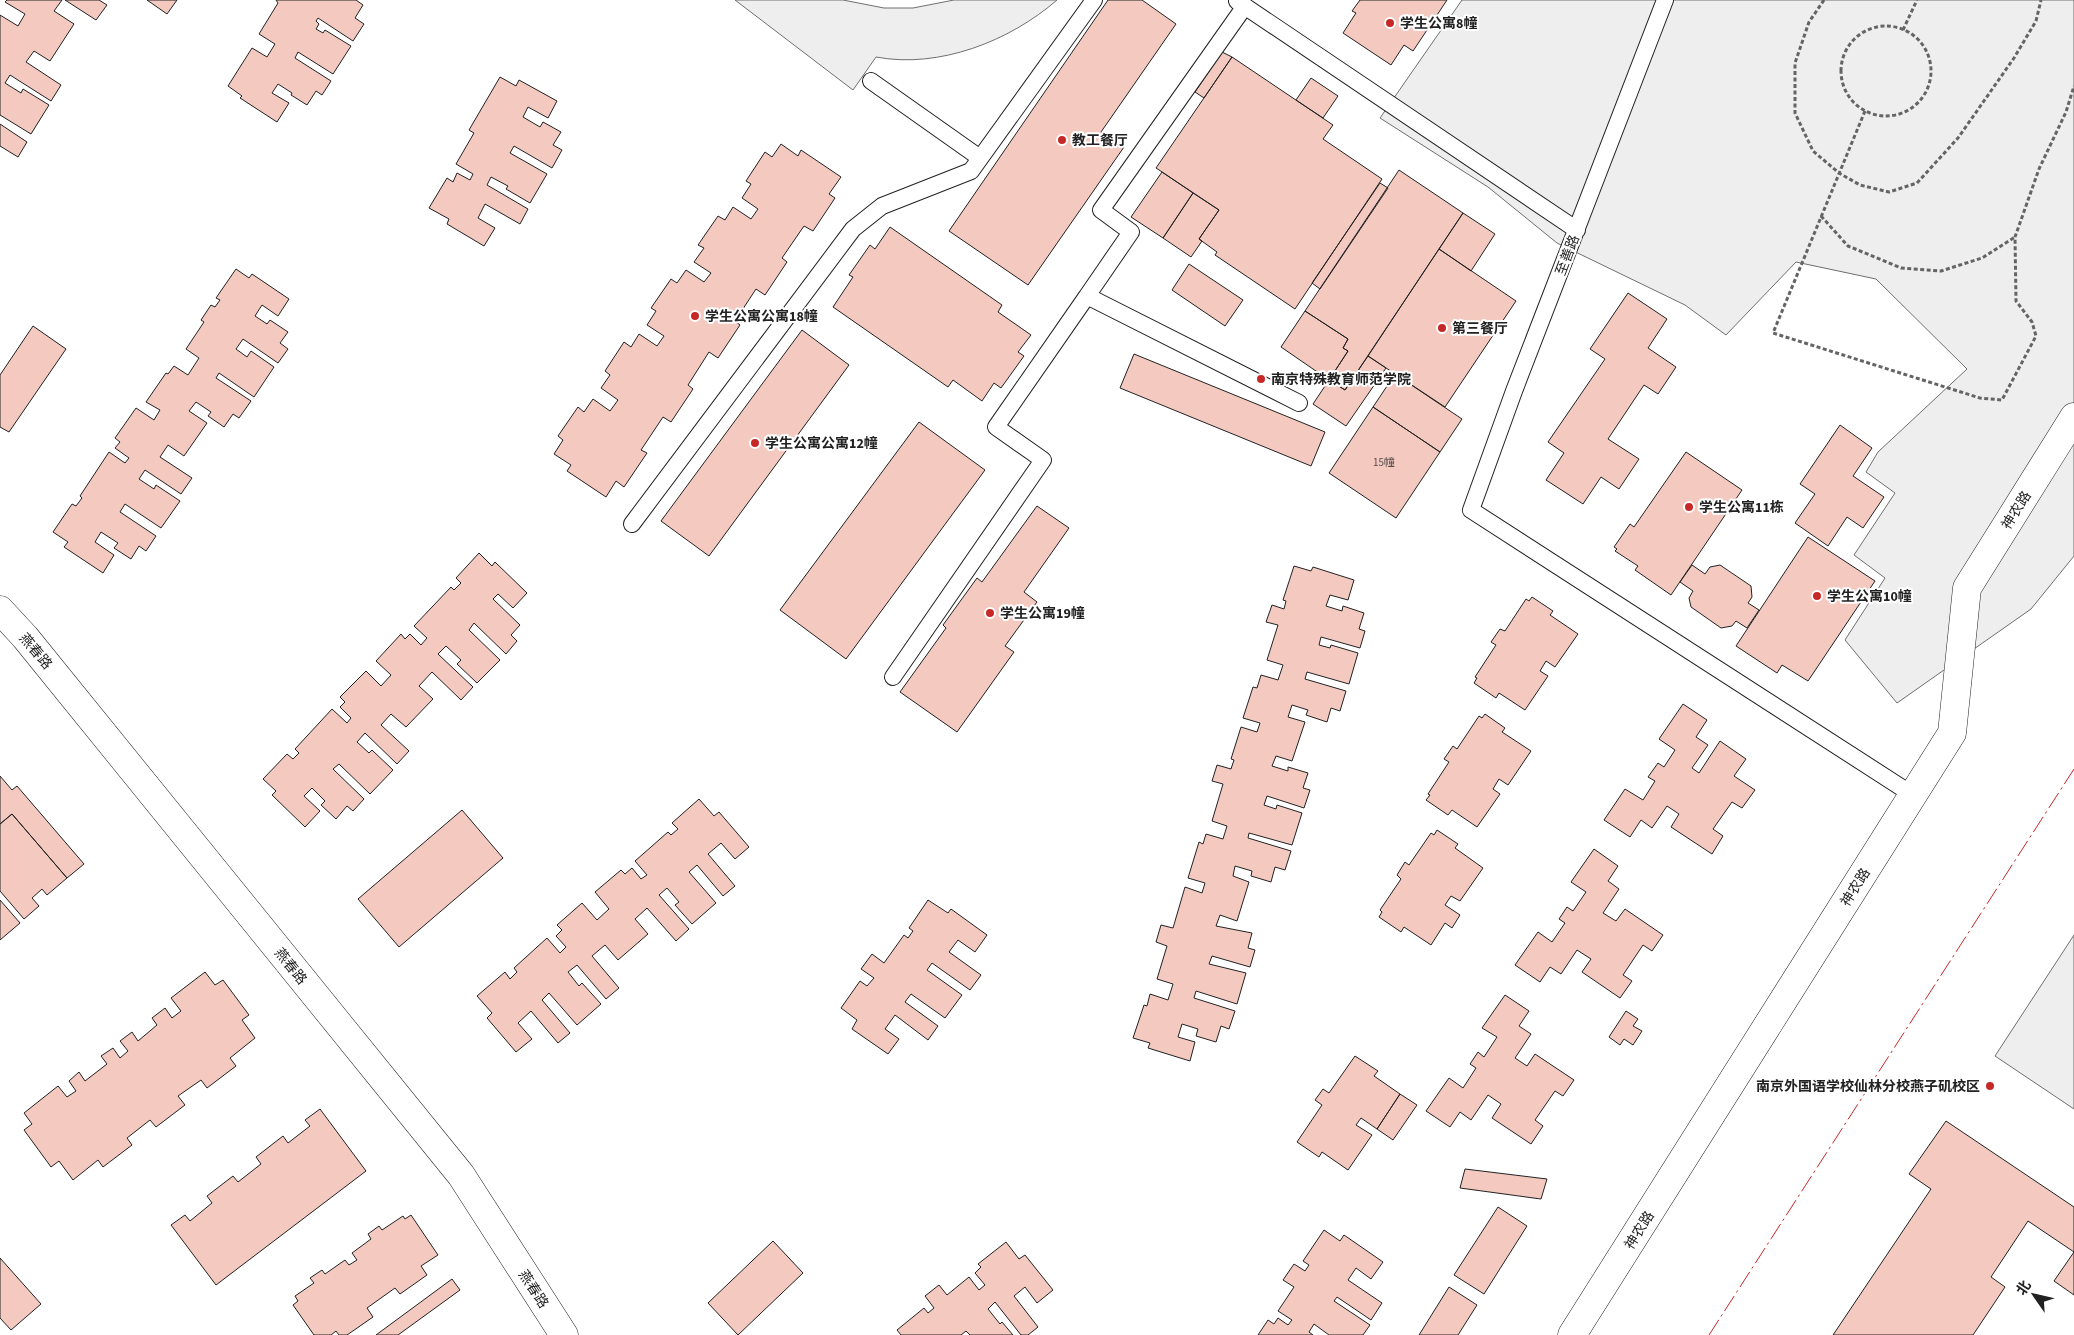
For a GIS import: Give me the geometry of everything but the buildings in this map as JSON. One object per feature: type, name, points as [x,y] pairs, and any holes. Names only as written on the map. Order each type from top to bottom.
[{"type":"street","name":"神农路","points":[[1572,1335],[1952,733],[1967,588],[2074,417]]},
{"type":"street","name":"燕春路","points":[[0,610],[31,644],[461,1175],[564,1335]]},
{"type":"lane","points":[[632,524],[853,229],[882,206],[971,171],[1094,0]]},
{"type":"lane","name":"至善路","points":[[1665,0],[1514,391],[1471,510],[1913,795]]},
{"type":"lane","points":[[893,677],[1043,460],[996,427],[1131,232],[1101,210],[1240,3],[1577,230]]},
{"type":"lane","points":[[871,81],[980,158]]},
{"type":"lane","points":[[1087,296],[1299,404]]},
{"type":"path","points":[[1824,0],[1809,22],[1795,63],[1795,113],[1813,151],[1839,173],[1860,184],[1888,192],[1917,183],[1958,138],[2014,58],[2036,21],[2041,0]]},
{"type":"path","points":[[1903,30],[1917,0]]},
{"type":"path","points":[[1887,26],[1903,30],[1918,40],[1927,54],[1931,69],[1928,85],[1921,98],[1910,109],[1895,115],[1880,116],[1864,111],[1854,103],[1845,91],[1841,77],[1841,63],[1846,49],[1855,38],[1870,29],[1887,26]]},
{"type":"path","points":[[1864,111],[1773,333],[1980,398],[2002,400],[2036,336],[2032,322],[2016,301],[2015,237],[2039,169],[2066,112],[2074,86]]},
{"type":"path","points":[[1821,216],[1848,246],[1900,268],[1941,271],[1982,258],[2015,237]]},
{"type":"shaded area","points":[[735,0],[843,0],[884,8],[913,8],[954,0],[1057,0],[1018,28],[973,48],[949,55],[924,59],[900,60],[876,57],[853,90]]},
{"type":"shaded area","points":[[1462,0],[2074,0],[2074,556],[2031,609],[1897,703],[1845,640],[1885,578],[1854,555],[1895,493],[1866,472],[1878,452],[1967,369],[1876,279],[1796,262],[1726,335],[1685,305],[1557,243],[1488,187],[1380,118]]},
{"type":"shaded area","points":[[2074,935],[2074,1109],[1995,1056]]},
{"type":"power","points":[[1709,1335],[2074,769]]},
{"type":"place","name":"学生公寓8幢","points":[[1390,23]]},
{"type":"place","name":"教工餐厅","points":[[1062,140]]},
{"type":"place","name":"学生公寓公寓18幢","points":[[695,316]]},
{"type":"place","name":"第三餐厅","points":[[1442,328]]},
{"type":"place","name":"南京特殊教育师范学院","points":[[1261,379]]},
{"type":"place","name":"学生公寓公寓12幢","points":[[755,443]]},
{"type":"place","name":"学生公寓11栋","points":[[1689,507]]},
{"type":"place","name":"学生公寓10幢","points":[[1817,596]]},
{"type":"place","name":"学生公寓19幢","points":[[990,613]]},
{"type":"place","name":"南京外国语学校仙林分校燕子矶校区","points":[[1990,1086]]}]
